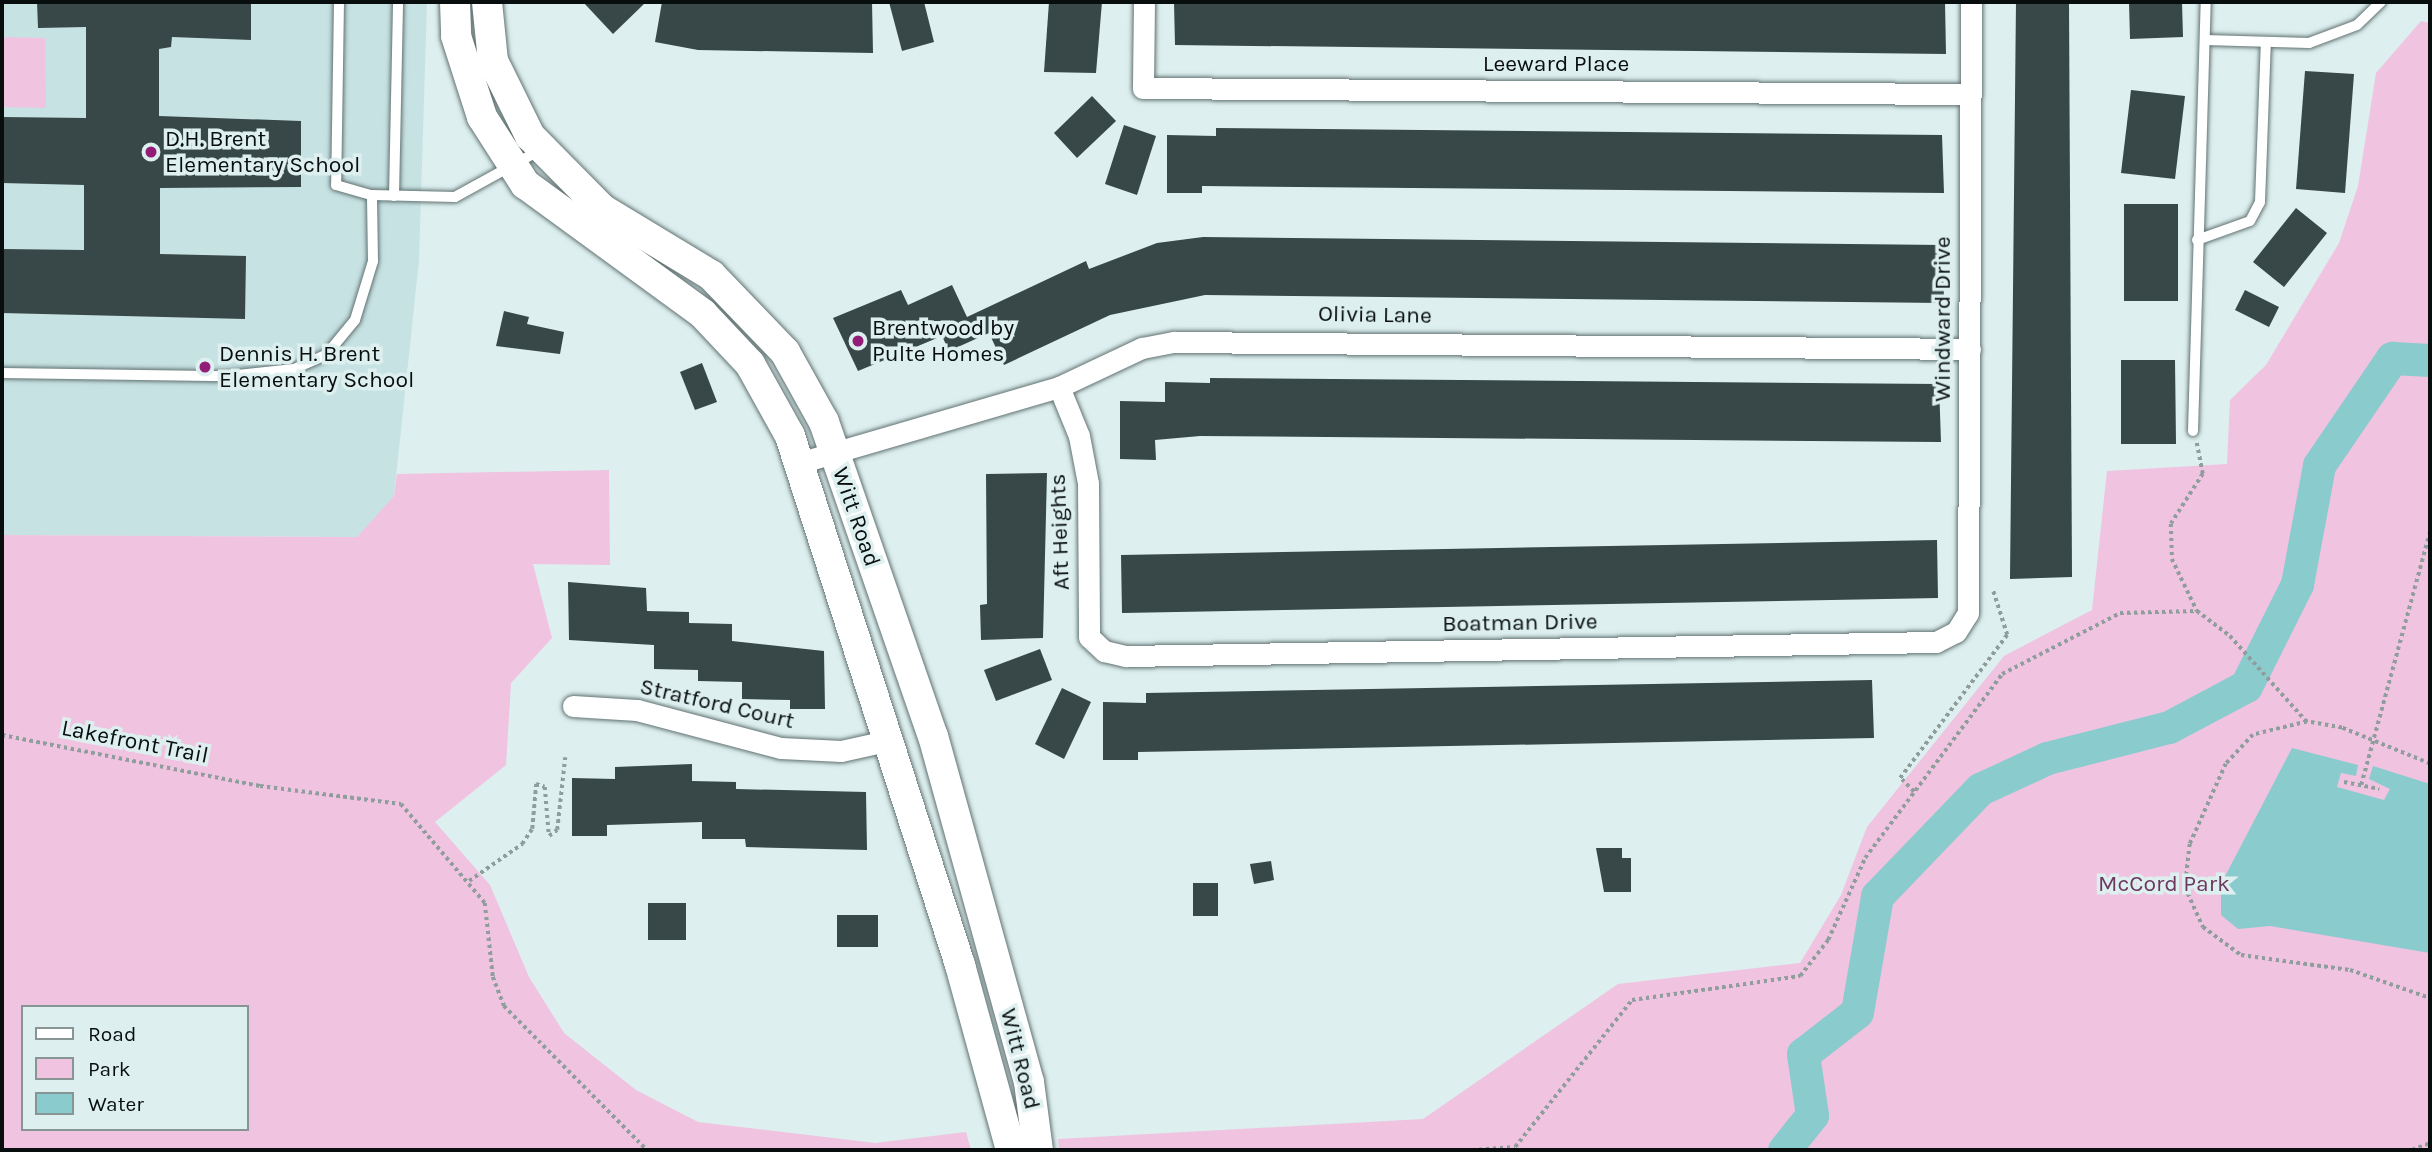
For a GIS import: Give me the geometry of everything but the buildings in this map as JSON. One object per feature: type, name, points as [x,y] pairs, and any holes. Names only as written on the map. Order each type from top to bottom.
[{"type":"street","name":"Witt Road","points":[[455,2],[456,36],[482,117],[516,169],[570,222],[703,314],[750,364],[799,463],[891,740],[1010,1150]]},
{"type":"street","name":"Witt Road","points":[[487,2],[492,61],[530,136],[602,209],[711,275],[785,352],[833,450],[930,727],[1029,1082],[1038,1150]]},
{"type":"street","name":"Leeward Place","points":[[1144,2],[1143,88],[1969,94]]},
{"type":"street","name":"Windward Drive","points":[[1956,632],[1968,613],[1971,2]]},
{"type":"street","points":[[627,262],[646,236]]},
{"type":"street","name":"Olivia Lane","points":[[799,463],[833,450],[1059,387],[1142,348],[1208,338],[1970,349]]},
{"type":"street","name":"Aft Heights","points":[[1059,387],[1079,436],[1088,483],[1088,637]]},
{"type":"street","name":"Boatman Drive","points":[[1088,637],[1104,651],[1126,656],[1936,642],[1956,632]]},
{"type":"street","name":"Stratford Court","points":[[573,706],[637,710],[781,748],[841,751],[891,740]]},
{"type":"street","points":[[891,740],[930,727]]},
{"type":"lane","points":[[339,2],[335,180],[349,192],[455,197],[516,169],[542,148]]},
{"type":"lane","points":[[394,196],[398,2]]},
{"type":"lane","points":[[2193,431],[2206,2]]},
{"type":"lane","points":[[2205,40],[2266,42],[2334,37],[2381,2]]},
{"type":"lane","points":[[2197,240],[2250,221],[2260,202],[2266,42]]},
{"type":"lane","points":[[2,373],[228,376],[293,369],[327,354],[355,320],[373,261],[372,195]]},
{"type":"path","points":[[2193,431],[2203,474],[2171,524],[2172,559],[2197,611],[2230,636],[2307,722]]},
{"type":"path","points":[[2361,785],[2430,531]]},
{"type":"path","points":[[1914,792],[1900,778],[2007,635],[1993,591]]},
{"type":"path","points":[[1472,1150],[1515,1147],[1632,1000],[1800,976],[1828,940],[1865,858],[2002,674],[2120,613],[2197,611]]},
{"type":"path","points":[[2430,764],[2373,741],[2307,722],[2253,735],[2226,764],[2190,844],[2185,887],[2203,927],[2241,955],[2350,970],[2430,998]]},
{"type":"path","name":"Lakefront Trail","points":[[2,734],[260,786],[401,804],[485,903],[492,977],[504,1006],[647,1150]]},
{"type":"path","points":[[469,881],[522,844],[532,829],[537,784],[545,787],[549,836],[557,830],[565,757]]},
{"type":"path","points":[[2344,782],[2379,789]]},
{"type":"path","points":[[2412,1150],[2430,1143]]},
{"type":"shaded area","name":"Dennis H. Brent Elementary School","points":[[2,2],[427,2],[419,260],[394,496],[373,526],[357,537],[2,535]]},
{"type":"green space","name":"McCord Park","points":[[2421,21],[2430,23],[2430,1150],[1059,1150],[1058,1139],[1423,1119],[1618,984],[1800,963],[1841,895],[1867,827],[2004,656],[2092,610],[2107,471],[2227,464],[2230,400],[2266,365],[2339,243],[2358,186],[2376,73]]},
{"type":"green space","points":[[2,37],[45,38],[46,108],[2,107]]},
{"type":"green space","points":[[609,470],[610,565],[533,564],[552,638],[511,683],[506,765],[435,822],[490,885],[529,977],[564,1033],[636,1090],[698,1122],[875,1143],[966,1132],[971,1150],[2,1150],[2,535],[357,537],[394,496],[397,474]]},
{"type":"water","points":[[2292,748],[2358,765],[2356,776],[2341,773],[2337,787],[2384,800],[2390,789],[2369,779],[2373,766],[2430,784],[2430,953],[2270,926],[2238,929],[2221,915],[2221,884]]},
{"type":"waterway","points":[[1784,1150],[1812,1115],[1803,1054],[1857,1012],[1877,896],[1980,789],[2047,758],[2169,727],[2246,686],[2297,584],[2319,465],[2392,358],[2430,360]]},
{"type":"place","name":"D.H. Brent Elementary School","points":[[151,152]]},
{"type":"place","name":"Brentwood by Pulte Homes","points":[[858,341]]},
{"type":"place","name":"Dennis H. Brent Elementary School","points":[[205,367]]}]
